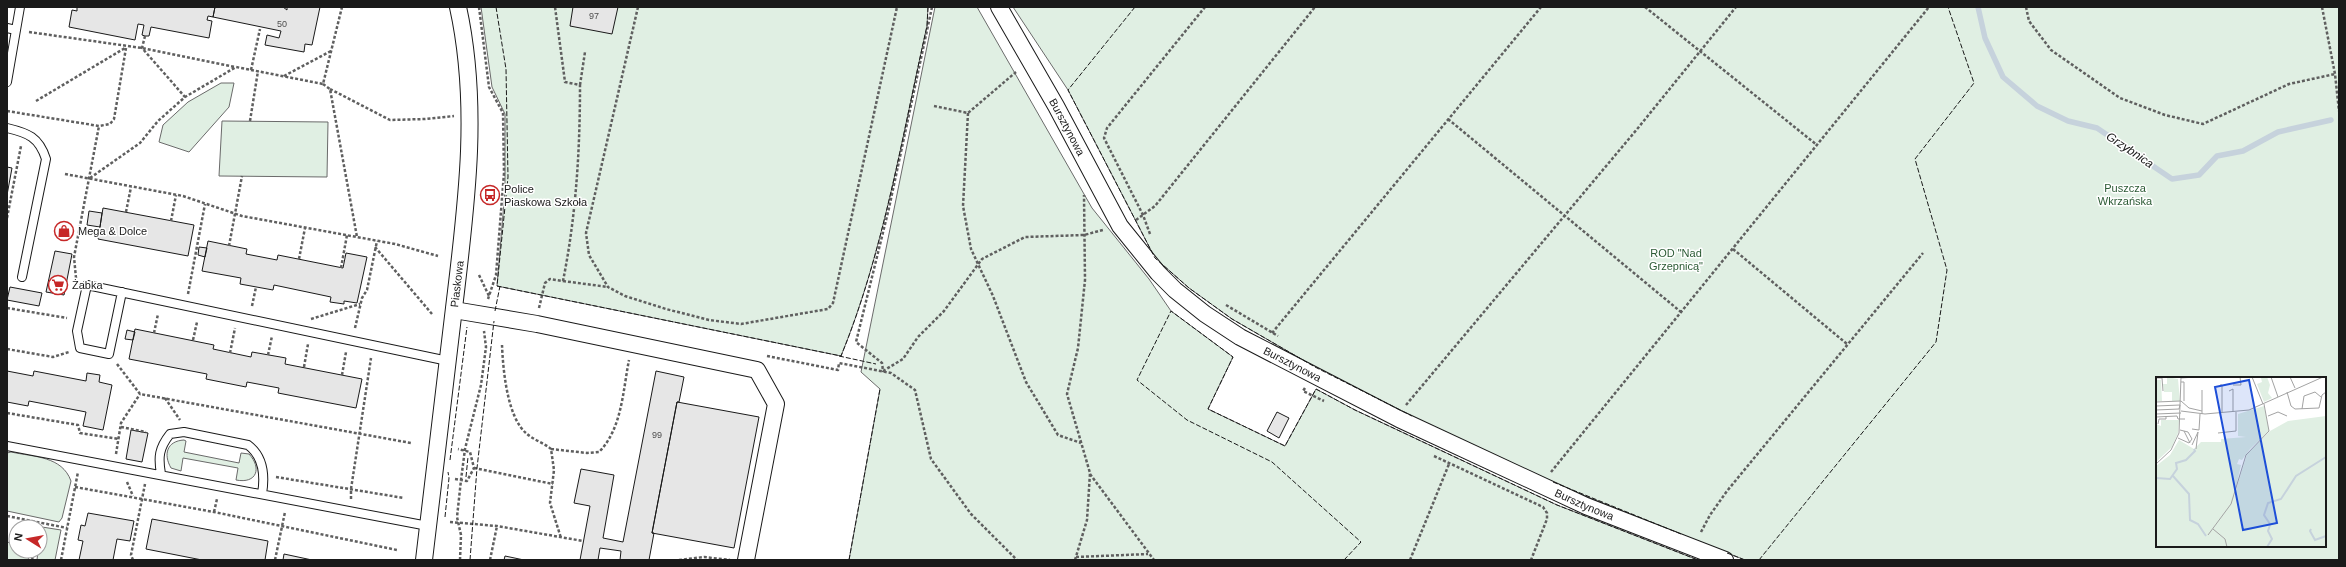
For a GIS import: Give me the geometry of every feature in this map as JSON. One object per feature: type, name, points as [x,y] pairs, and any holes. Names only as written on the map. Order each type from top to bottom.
[{"type":"street","name":"Piaskowa","points":[[424,560],[466,218],[470,155],[468,79],[458,7]]},
{"type":"street","name":"Bursztynowa","points":[[998,7],[1030,59],[1120,226],[1175,290],[1205,314],[1240,337],[1398,419],[1553,491],[1725,560]]},
{"type":"street","points":[[454,310],[490,315],[632,343],[757,370],[776,404],[746,560]]},
{"type":"lane","points":[[7,82],[20,7]]},
{"type":"lane","points":[[7,28],[16,30]]},
{"type":"lane","points":[[7,128],[24,132],[42,145],[46,159],[22,277]]},
{"type":"lane","points":[[122,292],[109,354],[80,348],[77,331],[87,285],[186,304],[448,361]]},
{"type":"lane","points":[[161,474],[158,458],[161,445],[170,434],[188,433],[248,445],[256,451],[262,465],[262,494]]},
{"type":"lane","points":[[7,446],[113,467],[161,474],[288,500],[428,526]]},
{"type":"path","points":[[323,84],[342,7]]},
{"type":"path","points":[[460,560],[462,548],[457,517],[461,480],[465,449],[481,385],[490,315],[489,296],[496,275],[503,180],[503,113],[489,87],[479,7]]},
{"type":"path","points":[[555,7],[565,82],[580,85]]},
{"type":"path","points":[[608,287],[589,255],[586,233],[638,7]]},
{"type":"path","points":[[536,324],[545,283],[550,279],[608,287],[625,296],[666,310],[709,320],[741,324],[828,309],[833,303],[897,7]]},
{"type":"path","points":[[883,371],[882,363],[856,342],[889,208],[932,7]]},
{"type":"path","points":[[1152,239],[1143,215],[1104,138],[1112,122],[1205,7]]},
{"type":"path","points":[[1136,220],[1155,206],[1315,7]]},
{"type":"path","points":[[1270,336],[1541,7]]},
{"type":"path","points":[[1646,7],[1817,145]]},
{"type":"path","points":[[1405,406],[1736,7]]},
{"type":"path","points":[[1556,478],[1549,475],[1929,7]]},
{"type":"path","points":[[2026,7],[2029,21],[2051,50],[2120,98],[2165,115],[2203,124],[2289,84],[2335,74]]},
{"type":"path","points":[[2322,7],[2335,74],[2339,111]]},
{"type":"path","points":[[251,70],[260,29]]},
{"type":"path","points":[[16,30],[126,48],[142,48],[323,84],[390,120],[456,116]]},
{"type":"path","points":[[142,48],[145,36]]},
{"type":"path","points":[[36,101],[126,48]]},
{"type":"path","points":[[7,111],[27,115],[34,114],[99,126],[110,124],[114,119],[126,48]]},
{"type":"path","points":[[142,48],[185,97]]},
{"type":"path","points":[[284,76],[331,51]]},
{"type":"path","points":[[563,281],[575,206],[580,85],[585,52]]},
{"type":"path","points":[[934,106],[968,113],[989,97],[1030,59]]},
{"type":"path","points":[[90,179],[140,143],[158,121],[185,97],[236,67]]},
{"type":"path","points":[[250,121],[258,71]]},
{"type":"path","points":[[330,89],[356,237]]},
{"type":"path","points":[[968,113],[963,206],[971,249],[977,265],[993,296],[1026,382],[1058,435],[1081,444]]},
{"type":"path","points":[[7,218],[27,115]]},
{"type":"path","points":[[1448,120],[1681,312]]},
{"type":"path","points":[[76,283],[74,257],[99,126]]},
{"type":"path","points":[[65,174],[176,195],[235,214],[377,240],[438,256]]},
{"type":"path","points":[[229,246],[242,176]]},
{"type":"path","points":[[126,212],[131,186]]},
{"type":"path","points":[[1084,190],[1085,280],[1078,348],[1067,394],[1090,473],[1154,560]]},
{"type":"path","points":[[171,221],[176,195]]},
{"type":"path","points":[[186,304],[205,204]]},
{"type":"path","points":[[883,371],[903,359],[918,337],[944,311],[982,259],[1025,237],[1084,235],[1120,226]]},
{"type":"path","points":[[299,260],[305,228]]},
{"type":"path","points":[[341,268],[347,235]]},
{"type":"path","points":[[342,375],[360,304],[367,290],[377,240]]},
{"type":"path","points":[[375,247],[432,314]]},
{"type":"path","points":[[1732,249],[1847,344]]},
{"type":"path","points":[[1699,535],[1710,515],[1727,491],[1923,253]]},
{"type":"path","points":[[479,275],[489,296],[490,315]]},
{"type":"path","points":[[249,318],[256,287]]},
{"type":"path","points":[[154,333],[161,299]]},
{"type":"path","points":[[1222,303],[1280,336]]},
{"type":"path","points":[[286,326],[360,304]]},
{"type":"path","points":[[7,308],[66,319],[68,312]]},
{"type":"path","points":[[193,340],[200,308]]},
{"type":"path","points":[[230,353],[238,316]]},
{"type":"path","points":[[268,355],[274,324]]},
{"type":"path","points":[[304,367],[311,331]]},
{"type":"path","points":[[502,346],[504,377],[512,412],[526,434],[551,449],[586,453],[599,452],[606,445],[617,420],[632,343]]},
{"type":"path","points":[[352,512],[351,489],[373,345]]},
{"type":"path","points":[[7,349],[53,357],[80,348]]},
{"type":"path","points":[[109,354],[140,394],[359,433],[411,444]]},
{"type":"path","points":[[770,356],[838,370],[839,363],[883,371],[891,373],[915,390],[931,459],[971,514],[1017,560]]},
{"type":"path","points":[[113,467],[121,427],[140,394]]},
{"type":"path","points":[[164,398],[188,433]]},
{"type":"path","points":[[1400,403],[1412,410]]},
{"type":"path","points":[[7,413],[78,425],[80,433],[119,439]]},
{"type":"path","points":[[121,427],[146,432]]},
{"type":"path","points":[[455,480],[467,481],[474,468],[470,452],[465,449],[458,449]]},
{"type":"path","points":[[551,449],[554,470],[550,503],[561,538]]},
{"type":"path","points":[[61,560],[80,461]]},
{"type":"path","points":[[1410,560],[1449,464]]},
{"type":"path","points":[[474,468],[553,484]]},
{"type":"path","points":[[130,560],[147,472]]},
{"type":"path","points":[[1090,473],[1087,520],[1075,559],[1149,554]]},
{"type":"path","points":[[263,474],[404,498]]},
{"type":"path","points":[[75,487],[142,498],[397,550]]},
{"type":"path","points":[[275,560],[288,500]]},
{"type":"path","points":[[1530,560],[1547,519],[1547,513]]},
{"type":"path","points":[[7,516],[23,519]]},
{"type":"path","points":[[450,522],[496,526],[583,542]]},
{"type":"path","points":[[48,524],[67,528]]},
{"type":"path","points":[[490,560],[496,526]]},
{"type":"path","points":[[131,556],[133,560]]},
{"type":"path","points":[[679,560],[704,557],[730,560]]},
{"type":"green space","points":[[481,7],[928,7],[927,26],[881,234],[856,316],[841,356],[497,286],[505,190],[505,114],[492,87]]},
{"type":"green space","points":[[935,7],[977,7],[1092,208],[1149,279],[1171,311],[1233,357],[1208,409],[1285,446],[1316,389],[1355,410],[1557,505],[1698,560],[849,560],[880,389],[861,372]]},
{"type":"green space","name":"ROD \"Nad Grzepnicą\"","points":[[1013,7],[2339,7],[2339,560],[1745,560],[1548,481],[1402,412],[1315,367],[1232,319],[1189,288],[1155,258],[1068,90]]},
{"type":"green space","points":[[221,83],[234,83],[229,107],[189,152],[159,142],[163,125],[188,102]]},
{"type":"green space","points":[[222,121],[328,122],[327,177],[219,176]]},
{"type":"green space","points":[[184,440],[186,441],[184,452],[239,463],[241,453],[249,454],[255,465],[255,474],[249,480],[236,480],[238,468],[183,458],[181,471],[171,468],[167,458],[168,449],[174,443]]},
{"type":"green space","points":[[11,452],[46,459],[54,462],[67,473],[71,481],[62,518],[59,522],[7,511],[7,453]]},
{"type":"green space","points":[[48,528],[61,530],[55,560],[37,560],[48,559]]},
{"type":"green space","points":[[7,542],[8,559],[28,559],[28,560],[7,560]]},
{"type":"building","points":[[77,7],[215,7],[213,17],[208,16],[207,20],[212,21],[209,38],[151,27],[149,36],[145,36],[142,35],[144,25],[138,24],[135,40],[69,27],[72,10],[77,11]]},
{"type":"building","points":[[215,7],[283,7],[287,10],[287,7],[320,7],[312,45],[305,44],[304,52],[265,45],[267,35],[279,38],[281,31],[213,17]]},
{"type":"building","points":[[573,7],[618,7],[612,34],[570,26]]},
{"type":"building","points":[[7,167],[12,168],[7,195]]},
{"type":"building","points":[[103,208],[194,225],[188,256],[98,239]]},
{"type":"building","points":[[89,211],[102,213],[100,227],[87,225]]},
{"type":"building","points":[[208,241],[247,249],[246,254],[277,260],[278,255],[343,268],[346,253],[367,257],[357,303],[344,301],[344,304],[330,302],[331,297],[274,285],[273,290],[240,284],[241,278],[202,271]]},
{"type":"building","points":[[199,247],[207,248],[205,257],[198,255]]},
{"type":"building","points":[[55,251],[72,254],[64,295],[46,292]]},
{"type":"building","points":[[10,287],[42,293],[39,306],[7,300]]},
{"type":"building","points":[[135,329],[214,345],[213,349],[251,357],[252,352],[286,358],[285,364],[362,379],[356,408],[278,393],[279,388],[247,382],[246,387],[206,379],[207,374],[129,359]]},
{"type":"building","points":[[127,330],[135,332],[133,340],[125,339]]},
{"type":"building","points":[[7,371],[33,376],[34,371],[86,381],[87,373],[100,375],[99,382],[112,385],[103,430],[83,426],[86,412],[29,401],[28,406],[7,402]]},
{"type":"building","points":[[656,371],[684,377],[679,402],[677,402],[652,533],[654,533],[649,560],[620,560],[621,551],[600,548],[598,560],[580,560],[590,506],[574,503],[581,469],[614,475],[603,538],[623,542]]},
{"type":"building","points":[[677,402],[759,417],[734,548],[652,533]]},
{"type":"building","points":[[1277,412],[1289,418],[1279,438],[1267,431]]},
{"type":"building","points":[[131,430],[148,433],[142,462],[126,459]]},
{"type":"building","points":[[88,513],[134,521],[130,541],[117,539],[113,560],[79,560],[83,541],[78,540],[81,525],[85,526]]},
{"type":"building","points":[[152,519],[268,541],[265,560],[202,560],[146,549]]},
{"type":"building","points":[[284,554],[312,560],[283,560]]},
{"type":"building","points":[[505,556],[524,560],[504,560]]},
{"type":"waterway","name":"Grzybnica","points":[[1978,7],[1985,38],[2003,77],[2037,106],[2068,121],[2097,128],[2172,179],[2199,175],[2217,156],[2243,151],[2278,132],[2331,120]]},
{"type":"fence","points":[[496,7],[506,69],[508,177],[497,286],[841,356],[856,316],[881,234],[927,26],[928,7]]},
{"type":"fence","points":[[1135,7],[1068,90],[1155,258],[1189,288],[1232,319],[1315,367],[1412,416]]},
{"type":"fence","points":[[1759,560],[1936,342],[1947,270],[1915,159],[1974,83],[1948,7]]},
{"type":"fence","points":[[495,311],[500,286]]},
{"type":"fence","points":[[1344,560],[1361,542],[1272,462],[1187,420],[1137,380],[1171,311],[1233,357],[1208,409],[1285,446],[1316,389],[1355,410],[1557,505],[1698,560]]},
{"type":"fence","points":[[470,560],[477,468],[494,321]]},
{"type":"fence","points":[[450,460],[467,327]]},
{"type":"fence","points":[[839,356],[876,364]]},
{"type":"fence","points":[[849,560],[880,389]]},
{"type":"fence","points":[[466,477],[468,457]]},
{"type":"fence","points":[[445,517],[449,478],[448,472]]},
{"type":"fence","points":[[1553,482],[1681,534]]},
{"type":"fence","points":[[1727,553],[1745,560]]},
{"type":"place","name":"Police Piaskowa Szkoła","points":[[490,195]]},
{"type":"place","name":"Mega & Dolce","points":[[64,231]]},
{"type":"place","name":"Żabka","points":[[58,285]]},
{"type":"park label","name":"Puszcza Wkrzańska","points":[[2125,194]]}]
